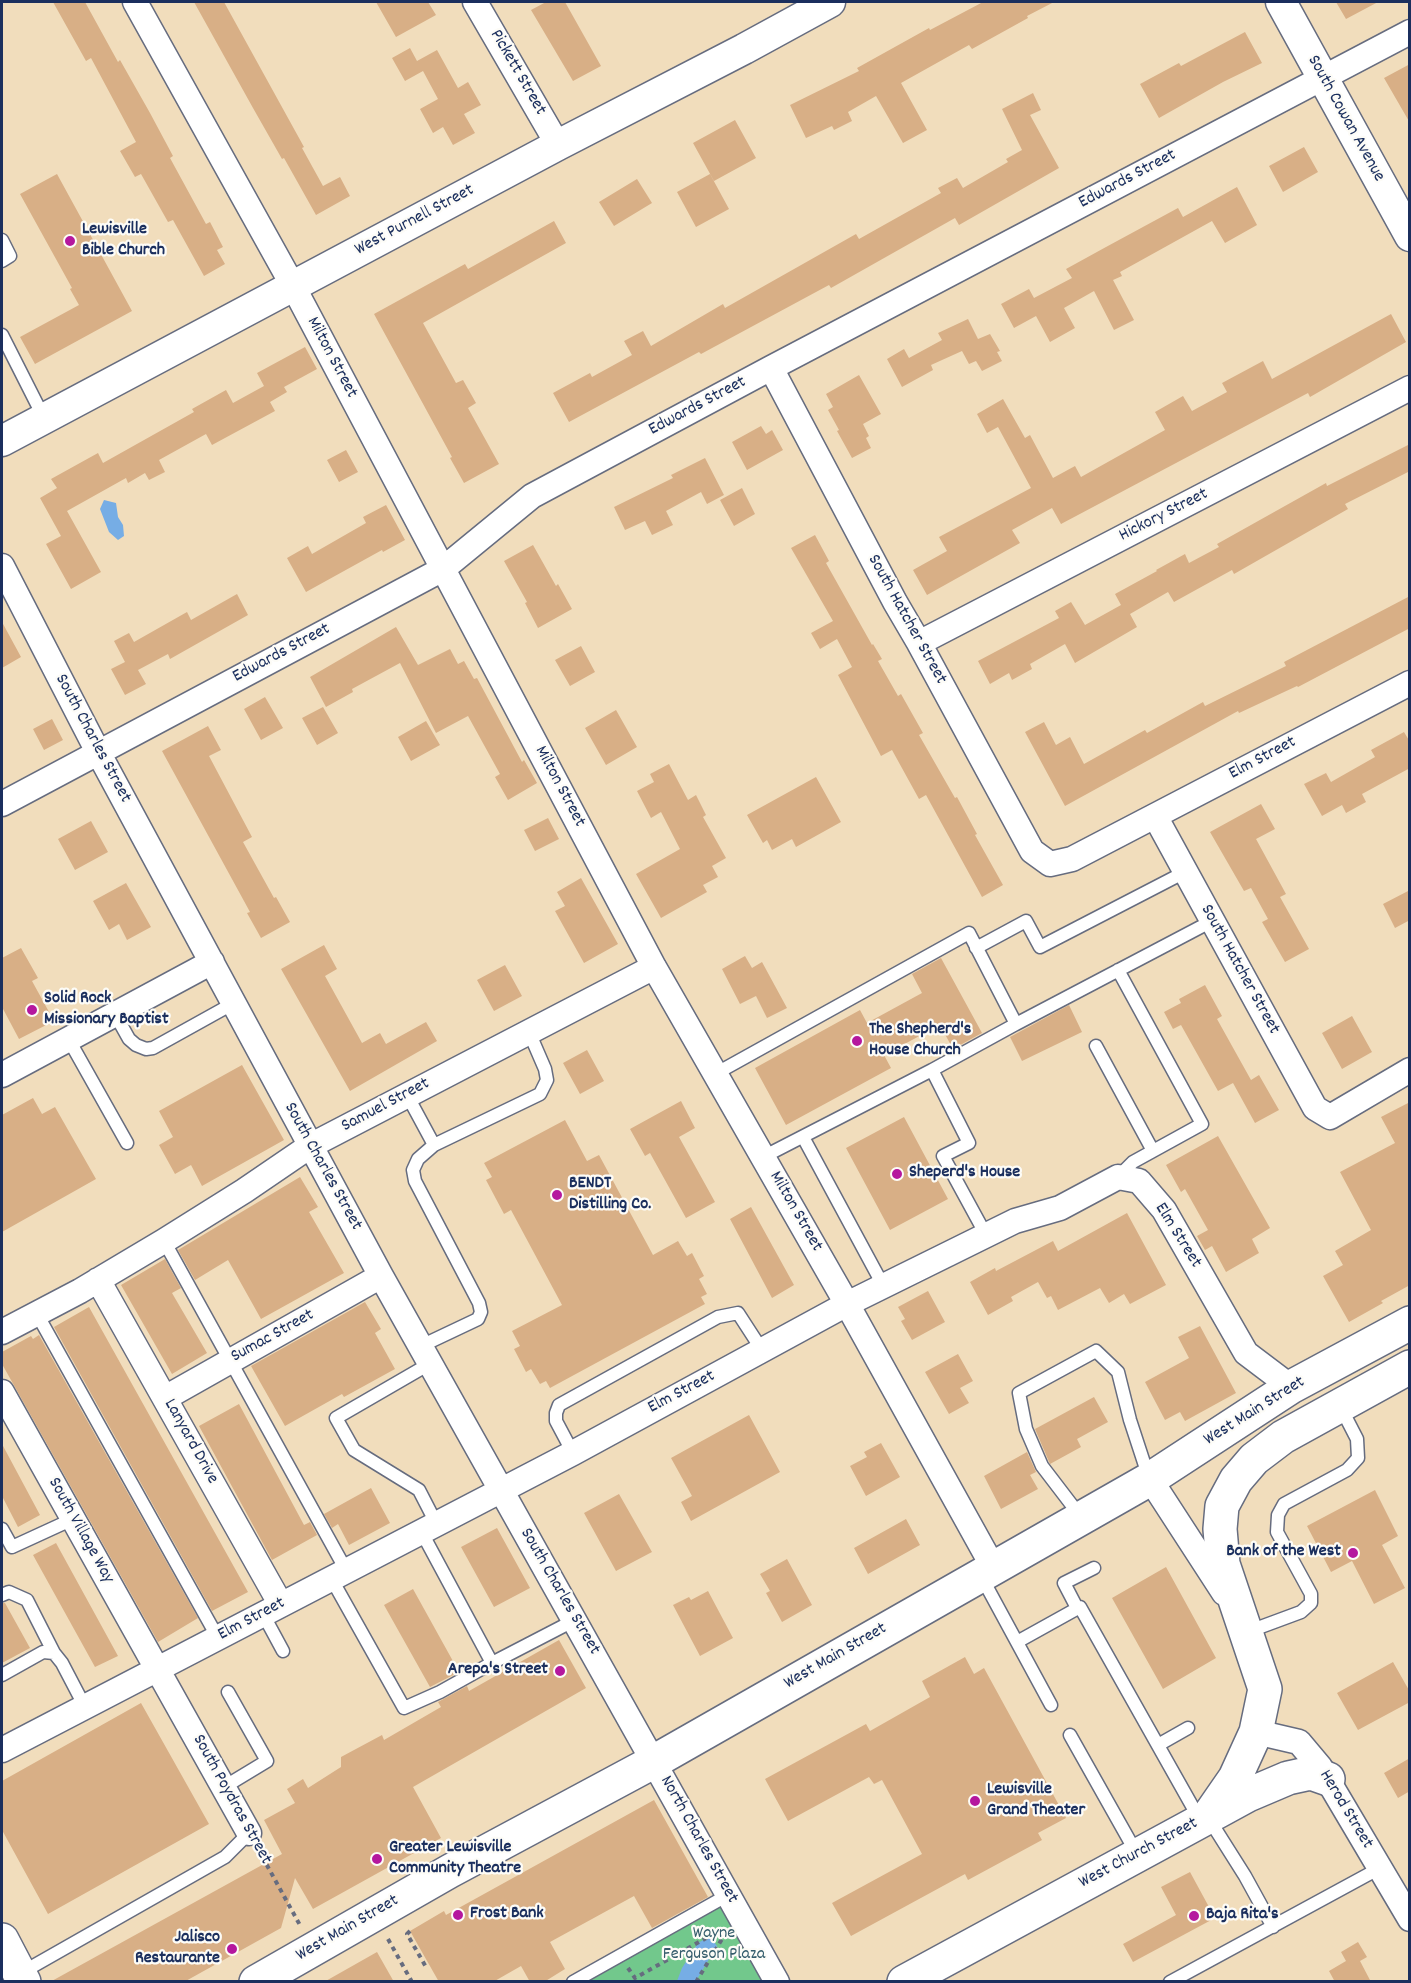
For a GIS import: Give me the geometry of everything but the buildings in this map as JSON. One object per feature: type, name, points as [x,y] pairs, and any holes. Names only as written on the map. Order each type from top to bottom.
[{"type":"main road","name":"West Main Street","points":[[256,1982],[450,1871],[655,1761],[1150,1479],[1291,1387],[1410,1323]]},
{"type":"main road","name":"West Main Street","points":[[1222,1506],[1236,1480],[1254,1459],[1283,1437],[1410,1367]]},
{"type":"main road","name":"West Church Street","points":[[904,1982],[1204,1819],[1235,1778],[1256,1732],[1265,1689],[1223,1564],[1220,1529],[1222,1506]]},
{"type":"main road","points":[[1204,1819],[1248,1795],[1288,1778],[1311,1773],[1328,1779]]},
{"type":"main road","points":[[2,1940],[22,1978]]},
{"type":"street","name":"Milton Street","points":[[135,2],[293,286],[654,967],[848,1304],[986,1571]]},
{"type":"street","name":"Pickett Street","points":[[475,2],[558,145]]},
{"type":"street","name":"South Cowan Avenue","points":[[1281,2],[1410,236]]},
{"type":"street","name":"West Purnell Street","points":[[2,441],[558,145],[744,49],[822,3]]},
{"type":"street","name":"Edwards Street","points":[[2,804],[443,569],[532,496],[1410,32]]},
{"type":"street","name":"South Hatcher Street","points":[[771,368],[895,602],[1032,851],[1050,864]]},
{"type":"street","name":"Hickory Street","points":[[919,643],[1410,388]]},
{"type":"street","name":"South Charles Street","points":[[2,566],[98,752],[381,1276],[655,1761]]},
{"type":"street","name":"Elm Street","points":[[1050,864],[1072,859],[1410,683]]},
{"type":"street","name":"South Hatcher Street","points":[[1155,816],[1315,1108],[1330,1117],[1410,1070]]},
{"type":"street","points":[[2,1075],[212,962]]},
{"type":"street","name":"Samuel Street","points":[[2,1332],[164,1241],[310,1146],[654,967]]},
{"type":"street","name":"Elm Street","points":[[2,1750],[573,1453],[848,1304],[1015,1221],[1060,1208],[1118,1177],[1139,1182],[1164,1210],[1246,1353],[1291,1387]]},
{"type":"street","name":"Sumac Street","points":[[165,1398],[381,1276]]},
{"type":"street","name":"Lanyard Drive","points":[[98,1280],[165,1398],[272,1610]]},
{"type":"street","name":"South Village Way","points":[[2,1392],[158,1669]]},
{"type":"street","points":[[1150,1479],[1246,1628]]},
{"type":"street","name":"South Poydras Street","points":[[158,1669],[249,1833]]},
{"type":"street","name":"Herod Street","points":[[1256,1732],[1299,1742],[1320,1767],[1410,1919]]},
{"type":"street","name":"North Charles Street","points":[[655,1761],[777,1982]]},
{"type":"lane","points":[[2,240],[10,256],[2,261]]},
{"type":"lane","points":[[2,335],[44,418]]},
{"type":"lane","points":[[976,948],[1026,921],[1040,946],[1185,872]]},
{"type":"lane","points":[[763,1157],[1212,921]]},
{"type":"lane","points":[[716,1074],[969,933],[1016,1024]]},
{"type":"lane","points":[[1118,970],[1202,1124],[1133,1162],[1118,1177]]},
{"type":"lane","points":[[115,1014],[129,1040],[136,1046],[146,1049],[153,1048],[234,1003]]},
{"type":"lane","points":[[492,1663],[429,1527],[419,1490],[354,1450],[336,1418],[478,1319],[481,1312],[479,1303],[415,1181],[413,1170],[418,1159],[434,1145],[540,1094],[547,1080],[545,1069],[529,1032]]},
{"type":"lane","points":[[69,1040],[127,1143]]},
{"type":"lane","points":[[1096,1046],[1153,1151]]},
{"type":"lane","points":[[932,1070],[969,1143],[944,1156],[986,1235]]},
{"type":"lane","points":[[407,1095],[434,1145]]},
{"type":"lane","points":[[803,1137],[884,1287]]},
{"type":"lane","points":[[164,1241],[231,1361],[404,1708],[440,1692],[575,1620]]},
{"type":"lane","points":[[573,1453],[556,1421],[559,1406],[718,1317],[738,1313],[762,1350]]},
{"type":"lane","points":[[37,1314],[218,1638]]},
{"type":"lane","points":[[1081,1517],[1042,1466],[1026,1429],[1019,1393],[1096,1351],[1118,1372],[1130,1420],[1150,1479]]},
{"type":"lane","points":[[1246,1628],[1301,1612],[1311,1603],[1311,1594],[1277,1532],[1278,1515],[1284,1504],[1347,1470],[1358,1458],[1357,1439],[1340,1405]]},
{"type":"lane","points":[[2,1529],[12,1547],[73,1518]]},
{"type":"lane","points":[[1094,1568],[1064,1583],[1158,1745],[1204,1819],[1245,1876],[1273,1926]]},
{"type":"lane","points":[[986,1571],[1017,1642],[1051,1705]]},
{"type":"lane","points":[[2,1595],[9,1592],[27,1600],[85,1707]]},
{"type":"lane","points":[[1017,1642],[1077,1608]]},
{"type":"lane","points":[[272,1610],[283,1651]]},
{"type":"lane","points":[[2,1675],[43,1652],[54,1653]]},
{"type":"lane","points":[[224,1787],[267,1761],[228,1692]]},
{"type":"lane","points":[[1158,1745],[1188,1728]]},
{"type":"lane","points":[[1070,1736],[1137,1855]]},
{"type":"lane","points":[[22,1978],[225,1857],[249,1833]]},
{"type":"lane","points":[[1170,1982],[1380,1868]]},
{"type":"lane","points":[[573,1982],[728,1895]]},
{"type":"path","name":"South Poydras Street","points":[[249,1833],[303,1930]]},
{"type":"path","points":[[622,1971],[629,1968],[635,1978],[732,1923],[696,1982]]},
{"type":"path","points":[[410,1931],[407,1934],[426,1967]]},
{"type":"path","points":[[388,1939],[412,1982]]},
{"type":"green space","name":"Wayne Ferguson Plaza","points":[[728,1895],[777,1982],[573,1982]]},
{"type":"water","points":[[104,500],[116,503],[124,536],[118,540],[109,532],[100,509]]},
{"type":"water","points":[[710,1936],[717,1946],[696,1981],[677,1981],[682,1968],[698,1943]]},
{"type":"place","name":"Lewisville Bible Church","points":[[70,241]]},
{"type":"place","name":"Solid Rock Missionary Baptist","points":[[32,1010]]},
{"type":"place","name":"The Shepherd's House Church","points":[[857,1041]]},
{"type":"place","name":"Sheperd's House","points":[[897,1174]]},
{"type":"place","name":"BENDT Distilling Co.","points":[[557,1195]]},
{"type":"place","name":"Bank of the West","points":[[1353,1553]]},
{"type":"place","name":"Arepa's Street","points":[[560,1671]]},
{"type":"place","name":"Lewisville Grand Theater","points":[[975,1801]]},
{"type":"place","name":"Greater Lewisville Community Theatre","points":[[377,1859]]},
{"type":"place","name":"Frost Bank","points":[[458,1915]]},
{"type":"place","name":"Baja Rita's","points":[[1194,1916]]},
{"type":"place","name":"Jalisco Restaurante","points":[[232,1949]]}]
